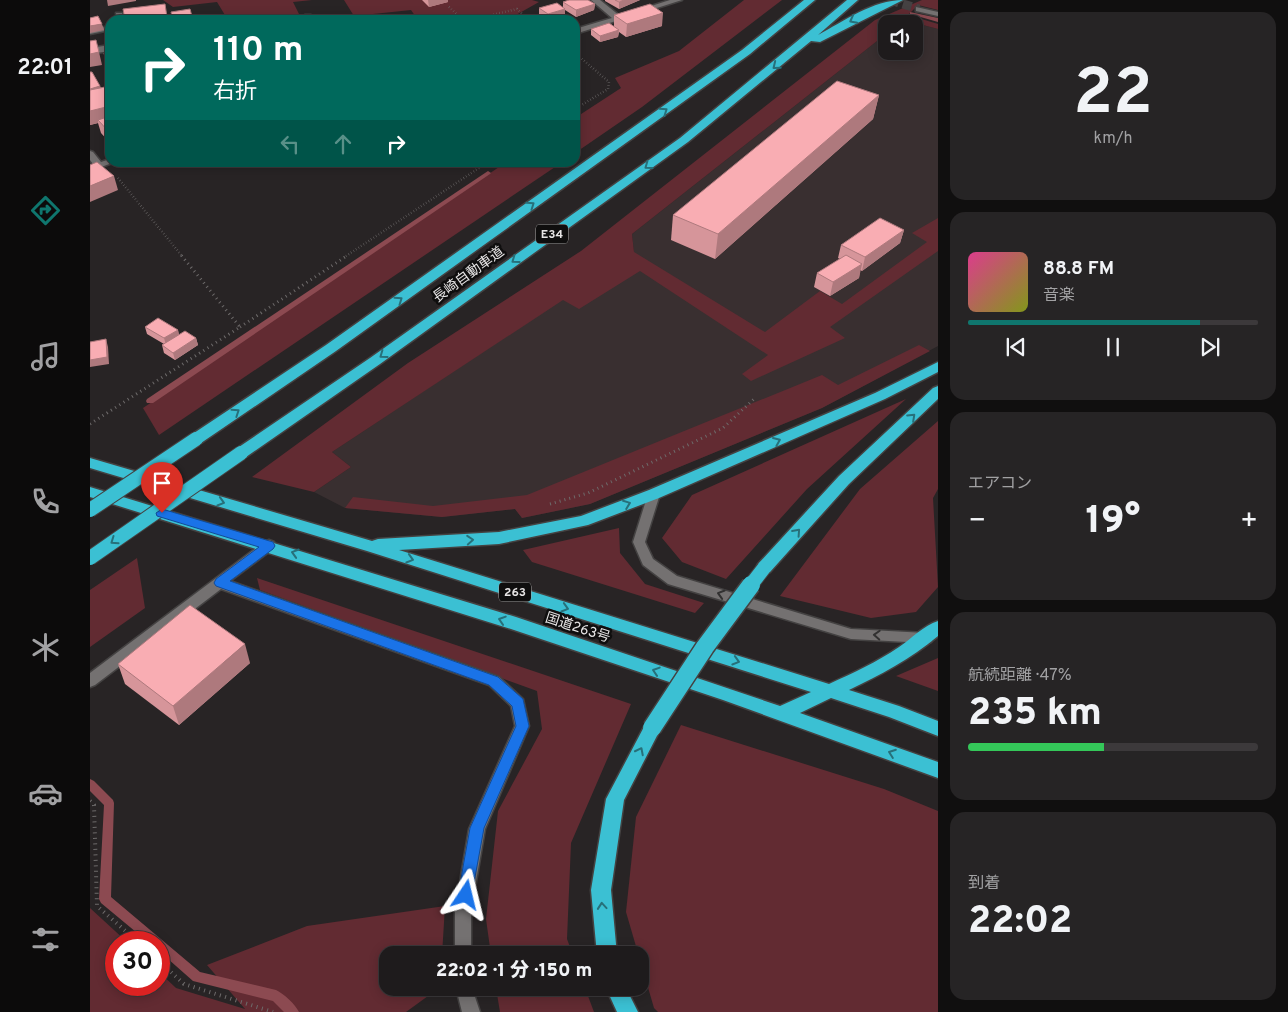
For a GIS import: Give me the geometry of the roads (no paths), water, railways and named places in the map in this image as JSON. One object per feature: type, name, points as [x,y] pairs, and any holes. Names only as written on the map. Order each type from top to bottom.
[{"type":"highway","points":[[746,52],[803,0]]},
{"type":"highway","name":"長崎自動車道","points":[[90,510],[331,348],[746,52],[810,0]]},
{"type":"highway","name":"長崎自動車道","points":[[90,558],[382,356],[684,140],[853,0]]},
{"type":"highway","points":[[791,53],[877,8],[898,0]]},
{"type":"highway","points":[[369,546],[499,538],[583,521],[654,494],[880,396],[938,366]]},
{"type":"highway","points":[[606,946],[600,890],[615,799],[652,728],[705,647],[764,568],[844,480],[938,391]]},
{"type":"highway","name":"国道263号","points":[[90,463],[369,546],[893,711],[938,729]]},
{"type":"highway","name":"国道263号","points":[[90,492],[342,568],[782,713],[938,770]]},
{"type":"highway","points":[[782,713],[888,662],[932,632]]},
{"type":"highway","points":[[620,996],[628,1012]]},
{"type":"street","points":[[594,0],[619,19]]},
{"type":"street","points":[[580,31],[673,1]]},
{"type":"street","points":[[919,9],[938,14]]},
{"type":"street","points":[[90,32],[105,29]]},
{"type":"street","points":[[90,51],[105,49]]},
{"type":"street","points":[[90,154],[93,168],[105,164]]},
{"type":"street","points":[[654,494],[639,542],[648,562],[673,580],[851,634],[932,632]]},
{"type":"street","points":[[90,680],[269,546]]},
{"type":"street","points":[[220,583],[494,681],[518,703],[522,726],[477,828],[463,911],[463,946]]},
{"type":"street","points":[[466,996],[471,1012]]},
{"type":"waterway","points":[[912,13],[938,20]]},
{"type":"waterway","points":[[150,401],[488,173]]},
{"type":"waterway","points":[[90,784],[109,803],[105,899],[143,931]]},
{"type":"waterway","points":[[170,954],[197,977],[276,996],[293,1012]]},
{"type":"tunnel","points":[[890,0],[919,9]]}]
